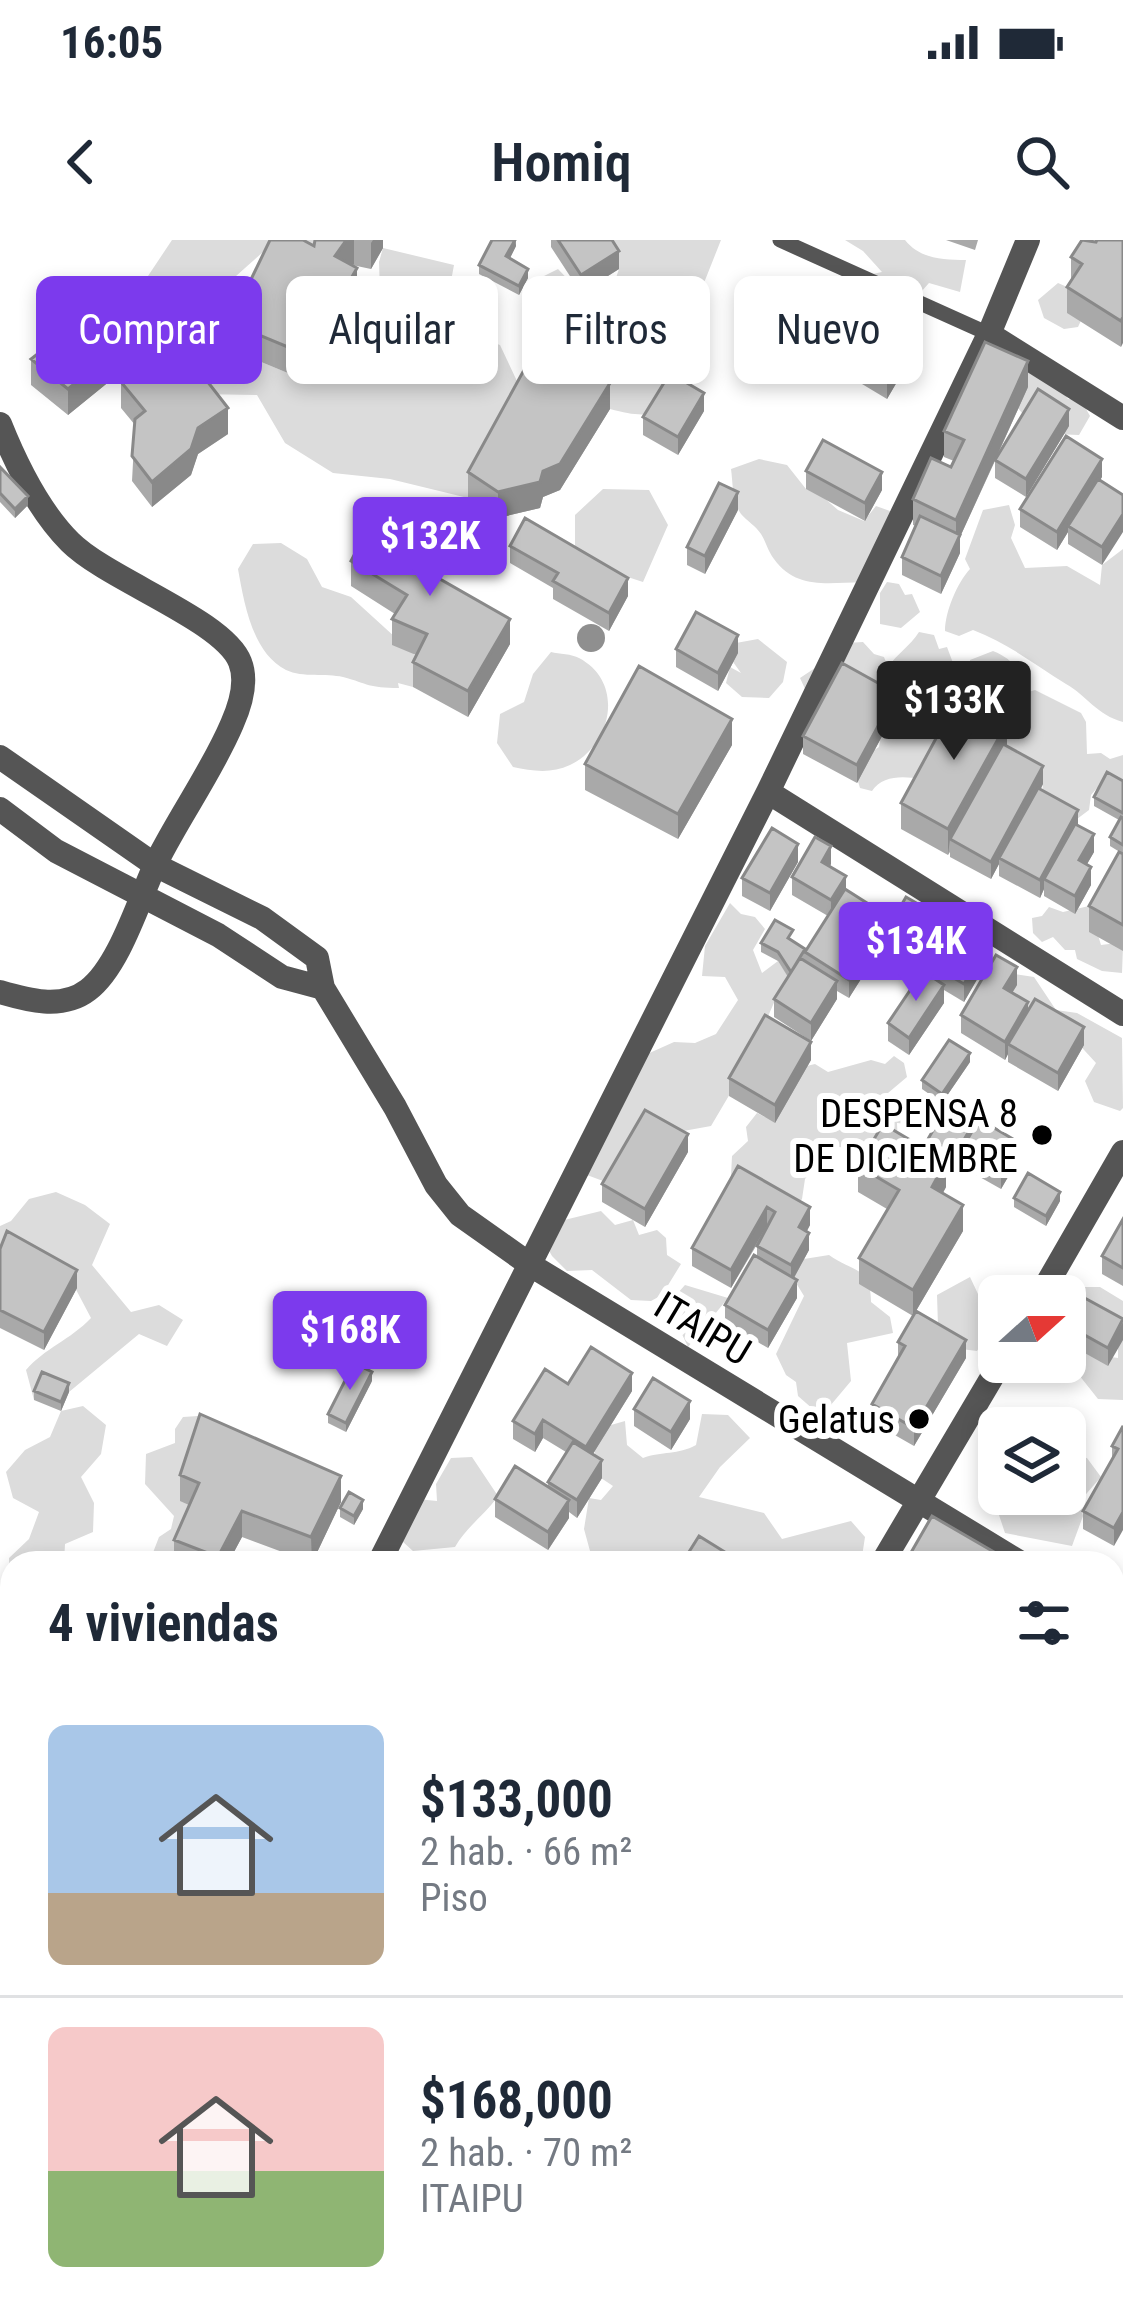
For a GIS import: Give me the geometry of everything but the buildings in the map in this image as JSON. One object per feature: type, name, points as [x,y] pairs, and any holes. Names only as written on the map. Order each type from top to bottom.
[{"type":"street","points":[[385,1551],[768,792],[989,334],[1028,240]]},
{"type":"street","points":[[989,334],[1123,418]]},
{"type":"street","points":[[0,424],[35,496],[70,542],[117,577],[218,632],[240,662],[243,689],[231,726],[155,866],[124,940],[88,990],[35,1003],[0,992]]},
{"type":"street","name":"ITAIPU","points":[[0,757],[155,866],[302,943],[317,958],[323,988],[436,1185],[460,1215],[532,1266],[1001,1551]]},
{"type":"street","points":[[768,792],[1123,1014]]},
{"type":"street","points":[[0,809],[56,851],[218,935],[282,977],[323,988]]},
{"type":"street","points":[[1052,1275],[1123,1152]]},
{"type":"street","points":[[890,1551],[989,1383]]},
{"type":"lane","points":[[780,240],[989,334]]},
{"type":"shaded area","points":[[172,240],[328,240],[321,249],[263,252],[236,276],[148,276]]},
{"type":"shaded area","points":[[607,240],[721,240],[707,276],[617,276],[619,269]]},
{"type":"shaded area","points":[[845,240],[905,240],[925,255],[966,260],[960,292],[929,283],[923,290],[923,276],[863,276],[882,272]]},
{"type":"shaded area","points":[[383,248],[454,265],[452,276],[379,276]]},
{"type":"shaded area","points":[[1058,283],[1074,290],[1085,312],[1078,327],[1064,329],[1044,318],[1038,300]]},
{"type":"shaded area","points":[[498,344],[524,396],[501,451],[468,498],[390,479],[333,473],[285,443],[257,395],[197,394],[187,384],[262,384],[262,362],[286,372],[286,384],[498,384]]},
{"type":"shaded area","points":[[994,352],[1044,365],[1068,399],[1080,398],[1090,416],[1079,435],[1043,429],[1030,421],[1012,399]]},
{"type":"shaded area","points":[[594,384],[687,384],[655,412],[610,409]]},
{"type":"shaded area","points":[[759,459],[787,465],[806,489],[864,521],[876,506],[904,516],[877,583],[821,583],[784,570],[734,498],[731,469]]},
{"type":"shaded area","points":[[603,489],[649,490],[668,525],[643,582],[600,568],[575,547],[575,515]]},
{"type":"shaded area","points":[[1009,505],[1015,525],[1011,538],[1025,568],[1067,566],[1100,585],[1102,565],[1123,549],[1123,722],[998,641],[973,630],[959,636],[945,631],[953,598],[970,569],[965,559],[983,510]]},
{"type":"shaded area","points":[[281,543],[307,559],[322,587],[351,597],[418,658],[413,687],[398,683],[399,688],[381,687],[336,676],[300,674],[274,662],[257,639],[238,569],[253,544]]},
{"type":"shaded area","points":[[887,582],[899,584],[905,595],[912,594],[920,612],[901,628],[880,624],[880,593]]},
{"type":"shaded area","points":[[919,632],[934,635],[939,649],[947,647],[953,663],[941,692],[917,714],[919,724],[934,730],[940,745],[920,779],[894,778],[872,791],[860,788],[856,775],[864,757],[879,747],[889,683],[879,697],[806,691],[800,678],[818,666],[831,644],[863,642],[884,657],[888,667]]},
{"type":"shaded area","points":[[758,639],[787,662],[783,682],[769,698],[742,697],[726,683],[730,667],[741,673],[728,655],[736,643]]},
{"type":"shaded area","points":[[993,651],[1014,667],[1018,695],[1035,690],[1081,713],[1086,722],[1087,754],[1101,753],[1110,759],[1123,755],[1123,781],[1104,780],[1091,795],[1089,810],[1077,819],[1040,812],[1043,784],[1029,783],[969,710],[970,660]]},
{"type":"shaded area","points":[[551,652],[579,658],[594,669],[608,698],[608,714],[595,744],[570,765],[549,771],[513,767],[497,743],[500,714],[524,702],[533,674]]},
{"type":"shaded area","points":[[730,903],[741,914],[755,917],[765,929],[753,950],[762,973],[778,961],[792,982],[776,998],[747,1065],[711,1126],[628,1141],[618,1175],[603,1181],[571,1169],[625,1064],[674,1042],[695,1043],[716,1034],[738,1000],[725,977],[702,976],[705,946]]},
{"type":"shaded area","points":[[1089,906],[1101,945],[1123,947],[1122,973],[1102,971],[1077,959],[1075,950],[1065,950],[1053,937],[1042,942],[1033,933],[1032,918],[1042,916],[1049,907],[1063,912]]},
{"type":"shaded area","points":[[1015,974],[1034,977],[1056,1010],[1077,1013],[1122,1038],[1120,1111],[1094,1102],[1085,1081],[1096,1063],[1074,1039],[1012,1031],[1000,987]]},
{"type":"shaded area","points":[[894,1056],[904,1063],[907,1077],[888,1093],[909,1099],[916,1094],[924,1097],[921,1110],[908,1124],[897,1123],[898,1147],[873,1167],[847,1148],[831,1146],[805,1179],[802,1199],[794,1209],[751,1191],[731,1176],[732,1156],[748,1141],[746,1127],[757,1113],[765,1117],[794,1069],[815,1064],[828,1072],[871,1060],[885,1064]]},
{"type":"shaded area","points":[[56,1192],[85,1205],[110,1224],[92,1265],[131,1312],[159,1305],[183,1320],[167,1346],[139,1334],[69,1392],[34,1400],[26,1370],[91,1318],[72,1282],[0,1272],[0,1226],[11,1221],[29,1199]]},
{"type":"shaded area","points":[[601,1211],[615,1225],[633,1220],[639,1235],[657,1230],[666,1238],[667,1255],[681,1264],[662,1295],[651,1301],[631,1300],[592,1270],[567,1271],[552,1256],[540,1235],[548,1224]]},
{"type":"shaded area","points":[[829,1255],[864,1276],[871,1302],[890,1317],[893,1333],[847,1343],[851,1381],[830,1406],[814,1410],[798,1396],[796,1382],[786,1375],[776,1354],[804,1296],[790,1273],[804,1259]]},
{"type":"shaded area","points":[[970,1277],[978,1294],[977,1351],[961,1349],[938,1326],[937,1295]]},
{"type":"shaded area","points":[[685,1285],[728,1298],[688,1347],[668,1304]]},
{"type":"shaded area","points":[[1086,1287],[1100,1287],[1123,1301],[1123,1400],[1098,1399],[1085,1383],[1086,1353],[1118,1358],[1118,1327],[1086,1309]]},
{"type":"shaded area","points":[[83,1406],[106,1425],[101,1454],[81,1477],[94,1503],[93,1532],[65,1544],[65,1551],[16,1551],[29,1539],[39,1512],[13,1498],[6,1472],[25,1450],[50,1437],[61,1411]]},
{"type":"shaded area","points":[[702,1414],[728,1415],[750,1438],[720,1467],[699,1497],[764,1513],[782,1539],[851,1521],[865,1537],[863,1551],[720,1551],[709,1542],[698,1551],[590,1551],[584,1529],[589,1498],[601,1500],[613,1486],[601,1478],[591,1438],[625,1421],[627,1445],[643,1458],[696,1445]]},
{"type":"shaded area","points":[[198,1416],[210,1429],[199,1509],[180,1551],[154,1551],[159,1537],[171,1529],[174,1516],[145,1484],[146,1454],[175,1443],[175,1429],[183,1417]]},
{"type":"shaded area","points":[[472,1457],[498,1496],[455,1547],[413,1551],[392,1532],[417,1499],[437,1501],[436,1484],[451,1458]]},
{"type":"shaded area","points":[[1086,1458],[1087,1458],[1101,1477],[1086,1494]]},
{"type":"shaded area","points":[[999,1515],[1083,1515],[1072,1546],[1005,1533]]},
{"type":"place","name":"DESPENSA 8 DE DICIEMBRE","points":[[1042,1135]]},
{"type":"place","name":"Gelatus","points":[[919,1419]]}]
